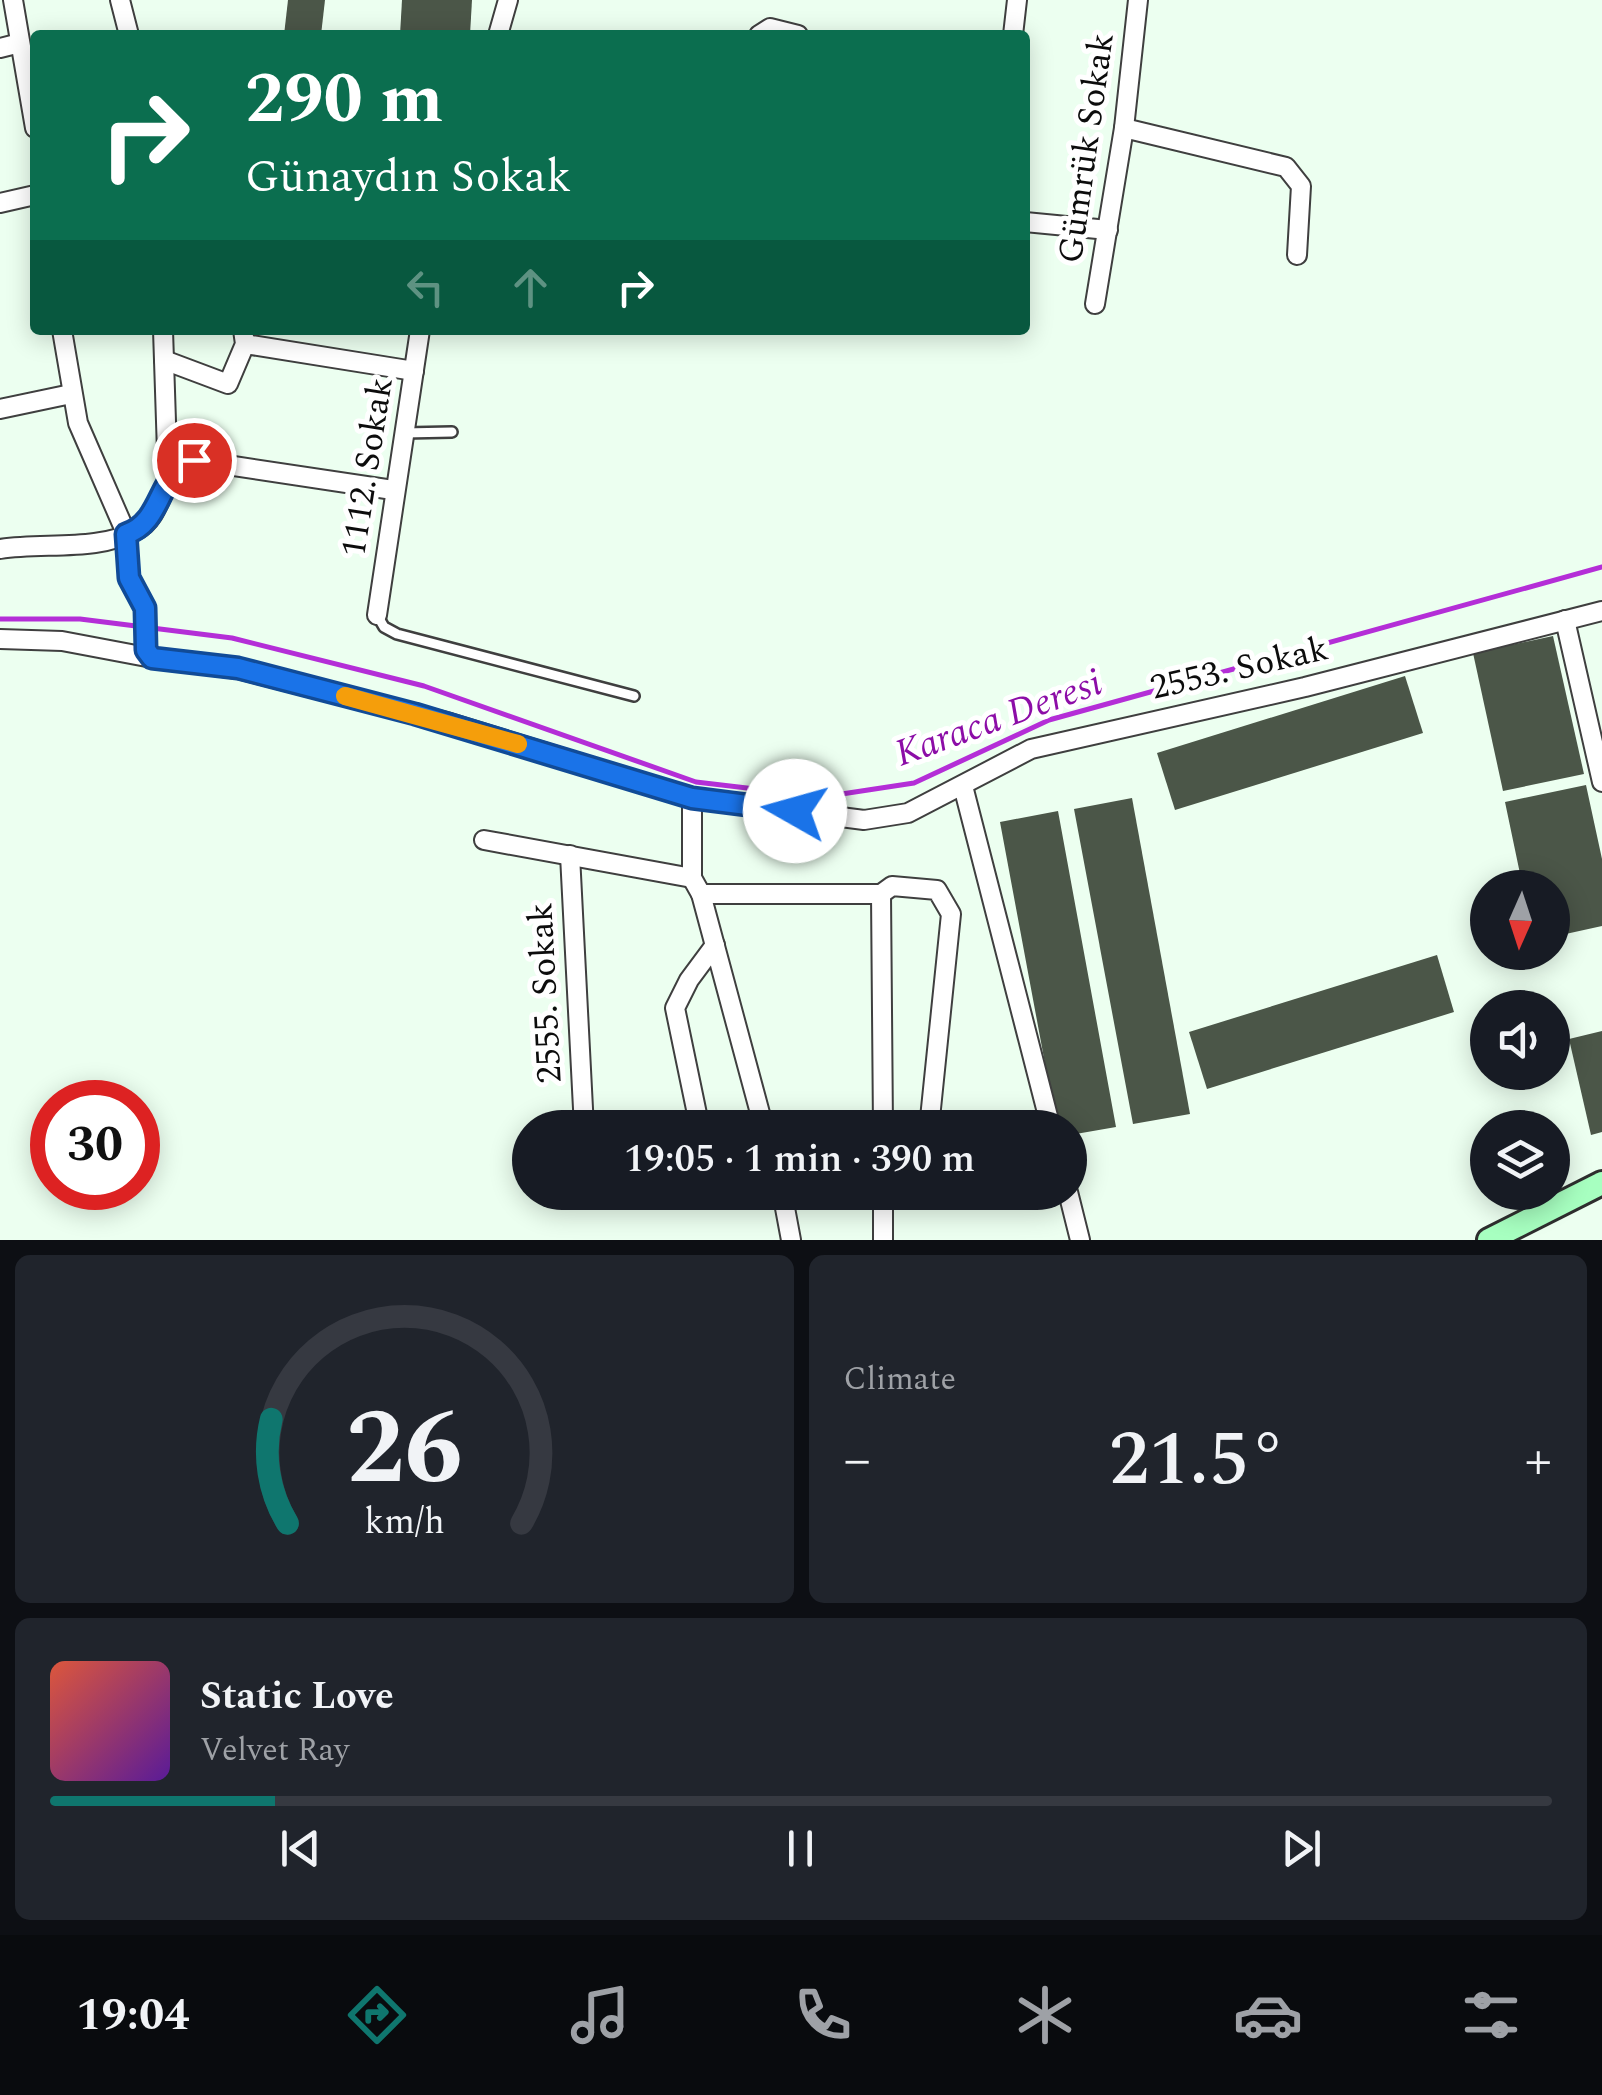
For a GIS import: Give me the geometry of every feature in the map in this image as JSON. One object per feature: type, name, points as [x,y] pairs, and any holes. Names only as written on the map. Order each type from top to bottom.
[{"type":"main road","points":[[1489,1240],[1602,1183]]},
{"type":"street","points":[[13,0],[30,100]]},
{"type":"street","points":[[120,0],[128,30]]},
{"type":"street","points":[[499,30],[508,0]]},
{"type":"street","points":[[1014,30],[1017,0]]},
{"type":"street","name":"Gümrük Sokak","points":[[1095,304],[1124,128],[1138,0]]},
{"type":"street","points":[[0,48],[20,43]]},
{"type":"street","points":[[1124,128],[1286,166],[1301,186],[1297,255]]},
{"type":"street","points":[[0,203],[30,196]]},
{"type":"street","points":[[1030,222],[1108,230]]},
{"type":"street","points":[[63,335],[71,394],[88,451],[126,534],[129,578],[145,608],[149,654]]},
{"type":"street","points":[[162,335],[167,452],[175,471]]},
{"type":"street","name":"1112. Sokak","points":[[376,615],[419,335]]},
{"type":"street","points":[[164,360],[228,384],[244,337],[414,371]]},
{"type":"street","points":[[0,409],[71,394]]},
{"type":"street","points":[[0,549],[82,544],[126,534],[146,524],[175,471],[194,460],[394,490]]},
{"type":"street","name":"2553. Sokak","points":[[0,639],[62,641],[238,668],[412,714],[692,798],[864,820],[908,813],[1032,749],[1305,686],[1602,611]]},
{"type":"street","points":[[1566,620],[1602,782]]},
{"type":"street","points":[[963,786],[1046,1110]]},
{"type":"street","points":[[692,798],[692,878],[702,894],[759,1110]]},
{"type":"street","points":[[484,840],[692,878]]},
{"type":"street","name":"2555. Sokak","points":[[570,855],[583,1110]]},
{"type":"street","points":[[702,894],[882,894],[892,886],[937,890],[951,914],[931,1110]]},
{"type":"street","points":[[882,894],[883,1110]]},
{"type":"street","points":[[696,1110],[675,1008],[715,944]]},
{"type":"street","points":[[785,1210],[791,1240]]},
{"type":"street","points":[[883,1210],[883,1240]]},
{"type":"street","points":[[1072,1210],[1080,1240]]},
{"type":"lane","points":[[404,432],[452,432]]},
{"type":"lane","points":[[376,615],[397,634],[634,696]]},
{"type":"building","points":[[288,0],[325,0],[322,30],[285,30]]},
{"type":"building","points":[[402,0],[472,0],[470,30],[400,30]]},
{"type":"building","points":[[1553,636],[1584,774],[1503,791],[1473,653]]},
{"type":"building","points":[[1405,676],[1423,733],[1175,810],[1157,753]]},
{"type":"building","points":[[1586,785],[1602,859],[1602,926],[1570,933],[1570,870],[1519,870],[1505,802]]},
{"type":"building","points":[[1132,798],[1190,1114],[1133,1124],[1074,809]]},
{"type":"building","points":[[1058,811],[1116,1127],[1087,1132],[1087,1110],[1054,1110],[1000,822]]},
{"type":"building","points":[[1437,955],[1454,1012],[1207,1089],[1189,1032]]},
{"type":"building","points":[[1602,1031],[1602,1132],[1591,1135],[1570,1039]]},
{"type":"waterway","name":"Karaca Deresi","points":[[0,619],[80,619],[232,638],[424,686],[696,782],[822,797],[914,783],[1049,720],[1602,567]]},
{"type":"slow traffic","points":[[345,696],[518,744]]},
{"type":"route","points":[[194,460],[171,476],[146,524],[126,534],[129,578],[145,608],[146,650],[152,658],[238,668],[450,724],[692,798],[795,811]]}]
